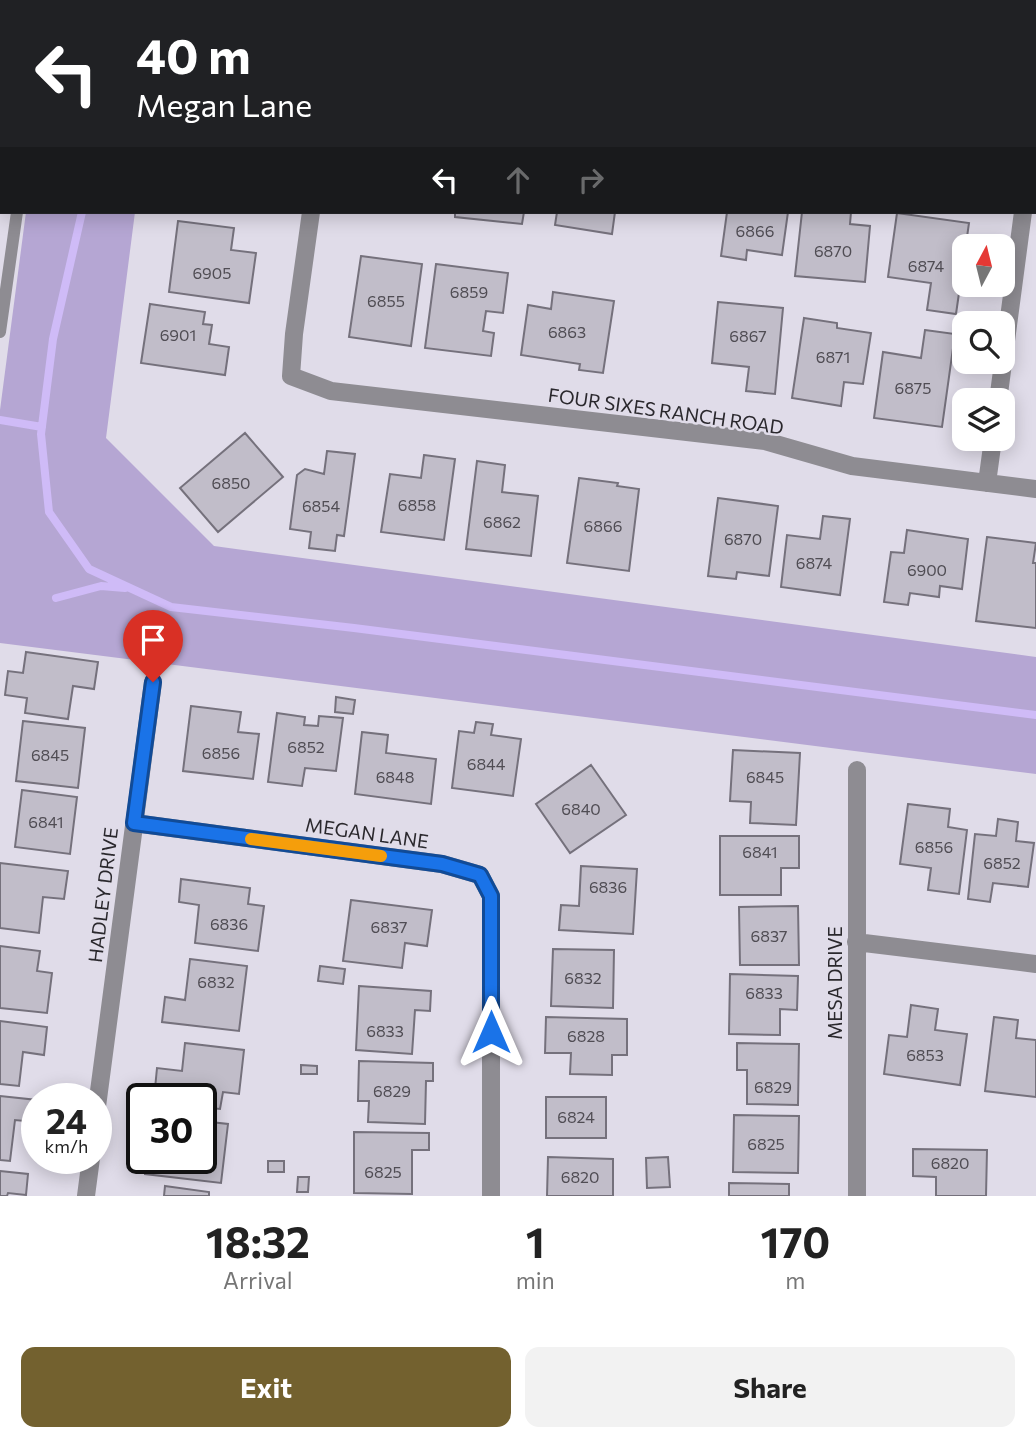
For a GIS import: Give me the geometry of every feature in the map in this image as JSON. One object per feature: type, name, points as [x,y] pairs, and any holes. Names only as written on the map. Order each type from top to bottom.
[{"type":"street","name":"FOUR SIXES RANCH ROAD","points":[[311,214],[294,334],[292,376],[331,391],[765,441],[852,466],[1036,489]]},
{"type":"street","points":[[1000,388],[1023,214]]},
{"type":"street","points":[[987,482],[991,451]]},
{"type":"street","name":"HADLEY DRIVE","points":[[100,1083],[153,682]]},
{"type":"street","name":"MESA DRIVE","points":[[857,770],[857,1196]]},
{"type":"street","name":"MEGAN LANE","points":[[134,823],[442,864],[480,875],[491,896],[491,1196]]},
{"type":"street","points":[[856,942],[1036,964]]},
{"type":"street","points":[[86,1196],[88,1174]]},
{"type":"lane","points":[[0,332],[17,214]]},
{"type":"shaded area","points":[[26,214],[135,214],[106,438],[214,546],[1036,657],[1036,774],[0,643],[0,410]]},
{"type":"building","points":[[455,214],[524,214],[522,224],[455,217]]},
{"type":"building","points":[[557,214],[615,214],[612,234],[555,225]]},
{"type":"building","points":[[727,214],[788,214],[782,255],[747,250],[746,260],[721,256]]},
{"type":"building","points":[[802,214],[851,214],[850,224],[870,226],[865,282],[795,276]]},
{"type":"building","points":[[897,214],[969,223],[967,234],[952,234],[952,298],[958,298],[956,311],[952,311],[952,313],[927,310],[931,283],[888,277]]},
{"type":"building","points":[[178,221],[234,228],[231,250],[256,253],[249,303],[169,292]]},
{"type":"building","points":[[361,256],[422,264],[411,346],[349,337]]},
{"type":"building","points":[[436,264],[508,273],[503,313],[486,311],[483,331],[494,333],[491,356],[425,348]]},
{"type":"building","points":[[553,292],[614,301],[603,373],[579,370],[580,364],[521,355],[528,305],[551,309]]},
{"type":"building","points":[[718,302],[783,308],[775,394],[746,391],[749,367],[712,363]]},
{"type":"building","points":[[150,304],[205,312],[203,324],[212,325],[209,344],[229,347],[225,375],[141,363]]},
{"type":"building","points":[[804,318],[837,323],[837,328],[871,333],[863,384],[844,382],[841,406],[792,398]]},
{"type":"building","points":[[925,330],[952,334],[952,355],[942,427],[874,418],[883,352],[921,358]]},
{"type":"building","points":[[245,433],[283,477],[218,532],[180,488]]},
{"type":"building","points":[[327,451],[355,454],[344,536],[337,535],[335,551],[309,548],[311,532],[290,529],[297,475],[305,469],[324,474]]},
{"type":"building","points":[[424,455],[455,459],[444,540],[381,532],[390,474],[421,478]]},
{"type":"building","points":[[477,461],[505,465],[502,492],[538,496],[531,556],[466,549]]},
{"type":"building","points":[[579,478],[618,483],[617,486],[639,489],[629,571],[567,563]]},
{"type":"building","points":[[718,498],[778,506],[769,576],[737,572],[736,579],[708,576]]},
{"type":"building","points":[[823,516],[850,519],[840,595],[781,587],[787,535],[820,539]]},
{"type":"building","points":[[907,530],[968,539],[962,589],[940,586],[939,597],[910,593],[908,605],[884,602],[891,552],[904,553]]},
{"type":"building","points":[[987,537],[1036,543],[1033,563],[1036,563],[1036,628],[976,621]]},
{"type":"building","points":[[26,652],[98,662],[94,689],[73,686],[68,719],[25,713],[27,698],[5,695],[8,671],[23,673]]},
{"type":"building","points":[[336,697],[355,700],[353,714],[335,712]]},
{"type":"building","points":[[191,706],[241,712],[238,732],[259,734],[253,779],[183,771]]},
{"type":"building","points":[[277,713],[305,717],[304,725],[318,726],[319,716],[343,718],[336,771],[305,768],[302,786],[268,782]]},
{"type":"building","points":[[23,721],[85,728],[78,788],[16,781]]},
{"type":"building","points":[[476,722],[493,724],[491,735],[521,739],[513,796],[452,788],[459,731],[474,733]]},
{"type":"building","points":[[362,732],[388,735],[386,753],[436,759],[431,804],[355,794]]},
{"type":"building","points":[[733,750],[800,753],[796,825],[750,823],[751,802],[730,801]]},
{"type":"building","points":[[591,765],[626,815],[570,853],[536,804]]},
{"type":"building","points":[[22,790],[77,797],[70,854],[15,847]]},
{"type":"building","points":[[908,804],[950,809],[948,827],[967,830],[959,894],[928,890],[931,868],[900,864]]},
{"type":"building","points":[[998,819],[1018,822],[1016,841],[1034,843],[1028,887],[993,883],[990,902],[968,899],[975,834],[996,836]]},
{"type":"building","points":[[720,836],[799,836],[799,868],[781,868],[781,895],[720,895]]},
{"type":"building","points":[[0,863],[68,871],[64,899],[43,897],[39,933],[0,928]]},
{"type":"building","points":[[581,866],[637,869],[633,934],[559,930],[561,905],[579,906]]},
{"type":"building","points":[[181,879],[250,888],[248,904],[264,906],[258,951],[195,943],[199,905],[179,902]]},
{"type":"building","points":[[351,900],[432,910],[427,946],[405,943],[402,968],[343,961]]},
{"type":"building","points":[[798,906],[799,965],[740,965],[739,907]]},
{"type":"building","points":[[0,946],[40,951],[37,971],[52,973],[47,1013],[0,1008]]},
{"type":"building","points":[[553,949],[614,950],[613,1008],[551,1006]]},
{"type":"building","points":[[190,959],[247,966],[239,1031],[162,1022],[165,997],[185,1000]]},
{"type":"building","points":[[320,966],[345,969],[343,984],[318,981]]},
{"type":"building","points":[[730,974],[798,976],[797,1010],[780,1009],[780,1035],[729,1034]]},
{"type":"building","points":[[359,986],[431,991],[430,1011],[415,1010],[412,1054],[356,1050]]},
{"type":"building","points":[[911,1005],[938,1009],[935,1030],[967,1034],[960,1085],[884,1074],[889,1035],[907,1037]]},
{"type":"building","points":[[546,1017],[627,1019],[627,1055],[612,1055],[612,1075],[570,1074],[571,1053],[545,1053]]},
{"type":"building","points":[[994,1017],[1018,1020],[1016,1038],[1036,1040],[1036,1097],[985,1091]]},
{"type":"building","points":[[0,1021],[47,1027],[44,1055],[23,1052],[19,1086],[0,1084]]},
{"type":"building","points":[[185,1043],[244,1050],[239,1094],[223,1092],[220,1109],[217,1109],[217,1083],[156,1083],[157,1068],[182,1071]]},
{"type":"building","points":[[737,1043],[799,1044],[798,1105],[747,1104],[747,1070],[737,1070]]},
{"type":"building","points":[[359,1061],[433,1063],[433,1081],[426,1081],[425,1124],[368,1122],[369,1101],[358,1101]]},
{"type":"building","points":[[301,1065],[317,1066],[317,1074],[301,1074]]},
{"type":"building","points":[[0,1096],[21,1098],[21,1121],[15,1120],[10,1161],[0,1160]]},
{"type":"building","points":[[546,1097],[606,1097],[606,1138],[546,1138]]},
{"type":"building","points":[[734,1115],[799,1116],[798,1173],[733,1172]]},
{"type":"building","points":[[217,1123],[228,1124],[221,1183],[145,1174],[217,1174]]},
{"type":"building","points":[[354,1132],[429,1133],[429,1150],[412,1150],[412,1194],[354,1193]]},
{"type":"building","points":[[913,1149],[987,1150],[986,1196],[936,1196],[936,1177],[913,1176]]},
{"type":"building","points":[[548,1157],[613,1159],[613,1196],[547,1196]]},
{"type":"building","points":[[668,1157],[670,1187],[647,1188],[646,1158]]},
{"type":"building","points":[[268,1161],[284,1161],[284,1172],[268,1172]]},
{"type":"building","points":[[0,1171],[28,1174],[26,1195],[8,1193],[7,1196],[0,1196]]},
{"type":"building","points":[[298,1177],[309,1177],[308,1192],[297,1192]]},
{"type":"building","points":[[729,1183],[789,1184],[789,1196],[729,1196]]},
{"type":"building","points":[[165,1186],[209,1192],[209,1196],[164,1196]]},
{"type":"waterway","points":[[82,214],[53,339],[41,434],[49,512],[89,569],[171,607],[1036,715]]},
{"type":"waterway","points":[[0,420],[42,427]]},
{"type":"waterway","points":[[56,598],[101,586],[125,588]]},
{"type":"slow traffic","points":[[251,839],[381,856]]},
{"type":"route","points":[[153,682],[134,823],[442,864],[480,875],[491,896],[491,1032]]}]
